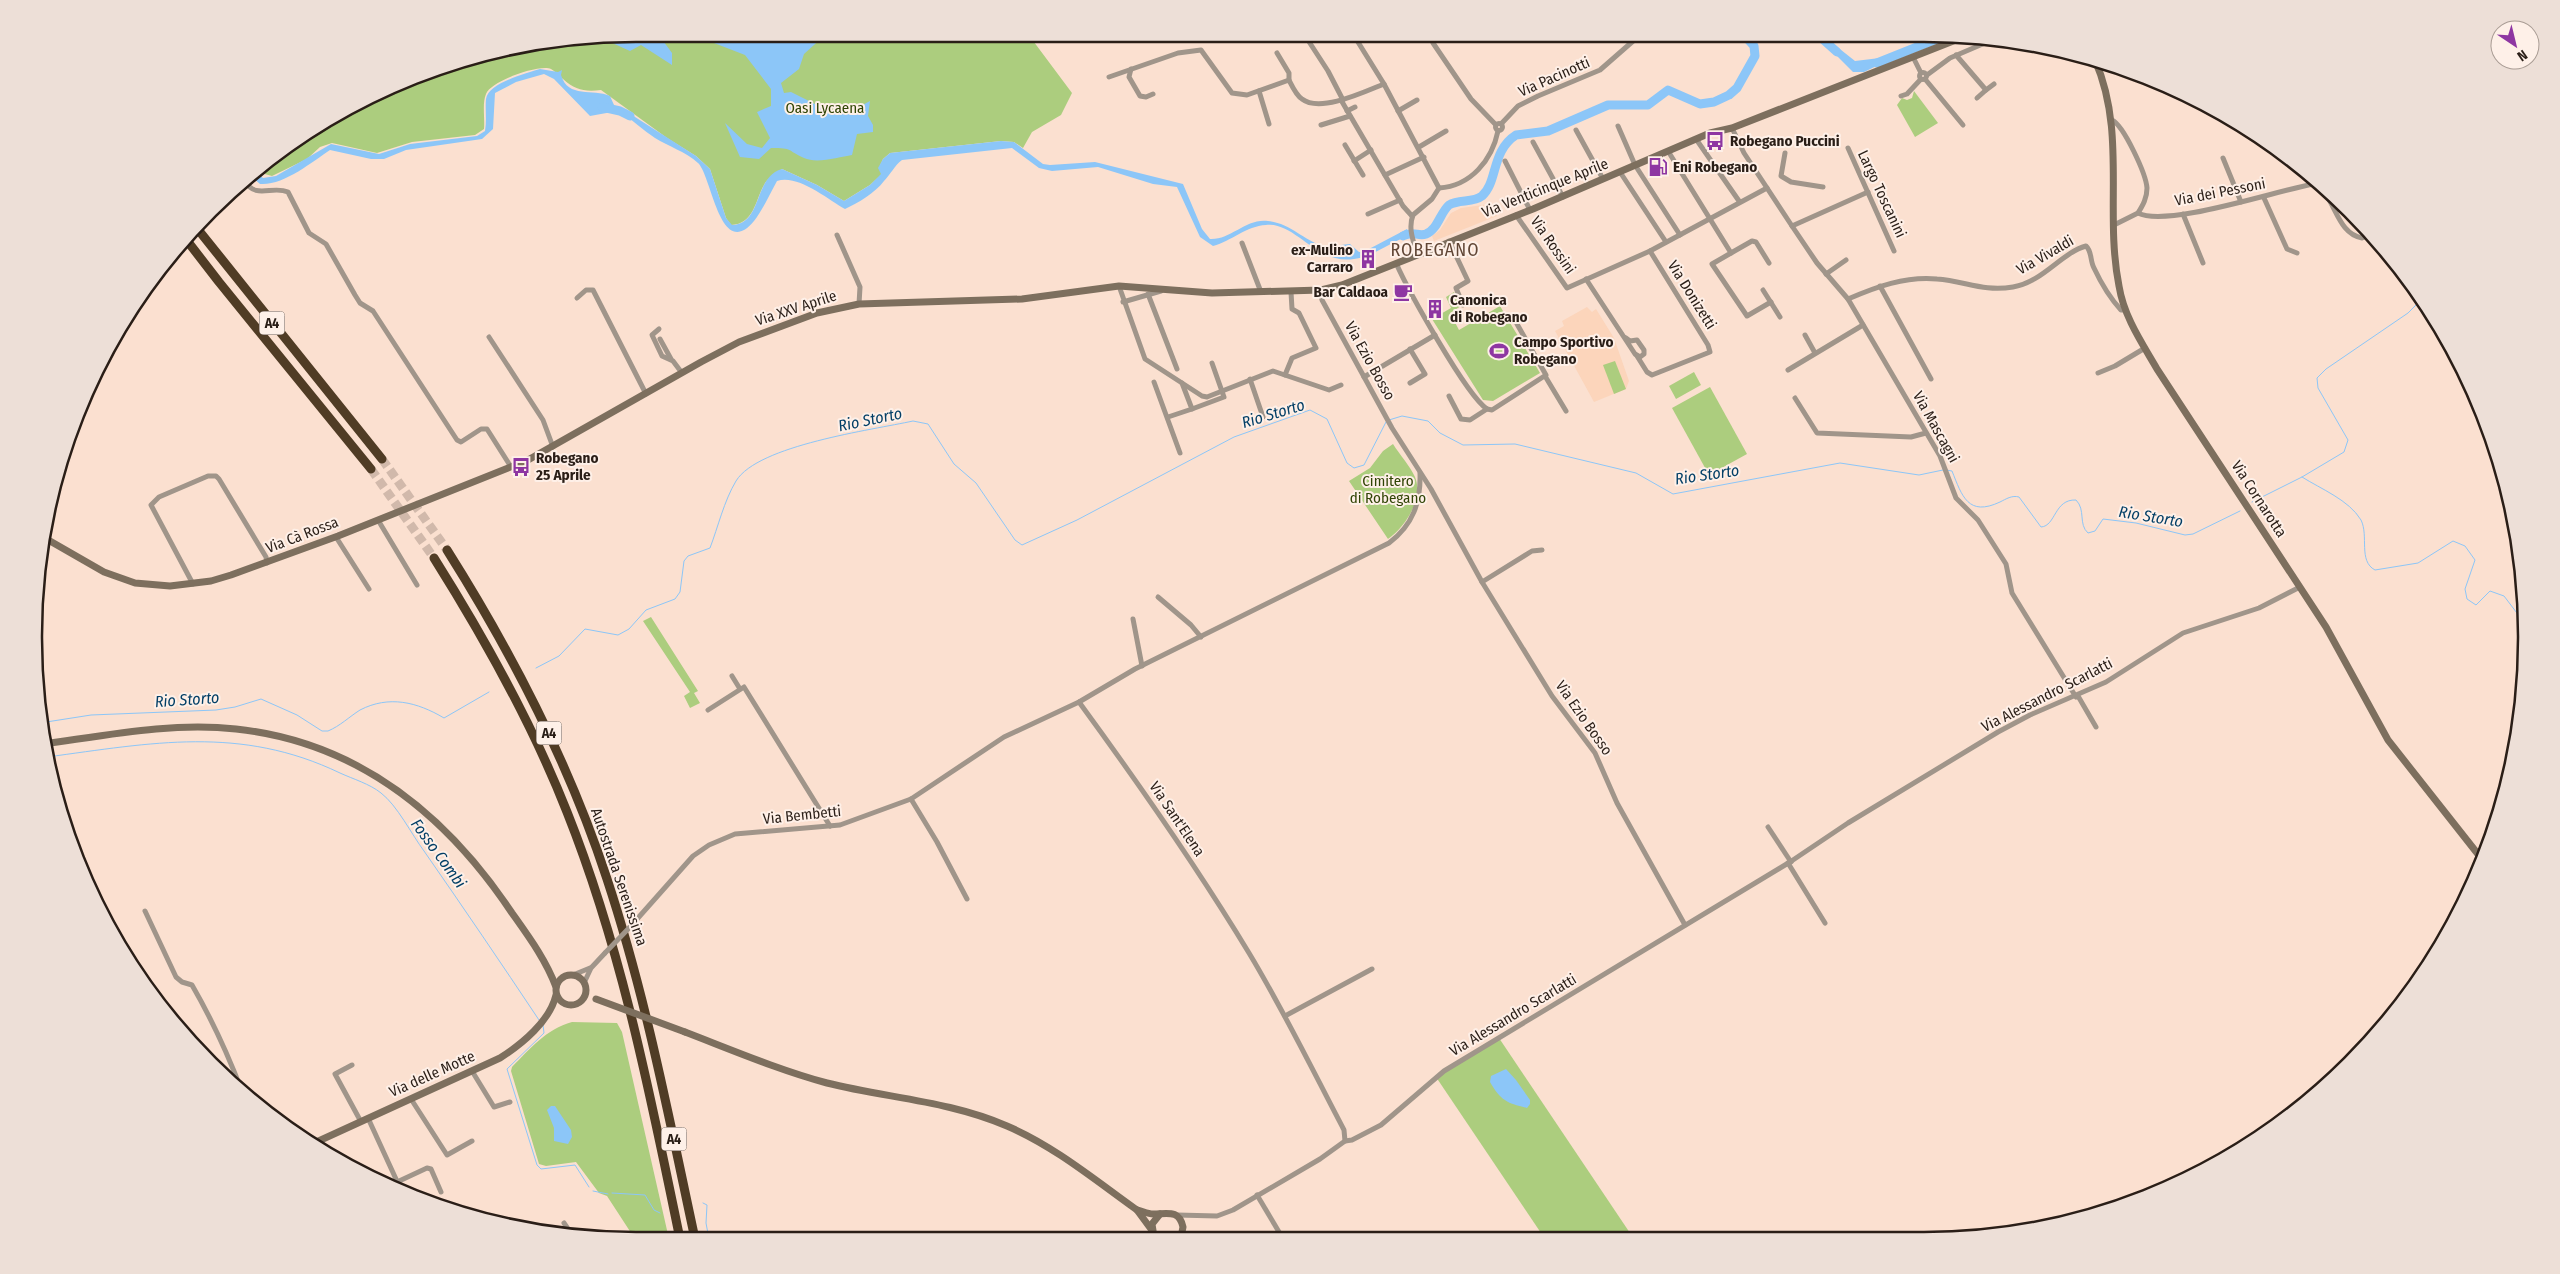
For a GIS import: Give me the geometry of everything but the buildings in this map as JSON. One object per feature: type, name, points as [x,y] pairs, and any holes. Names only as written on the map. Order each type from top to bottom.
[{"type":"highway","name":"A4","points":[[201,233],[382,459]]},
{"type":"highway","name":"A4","points":[[190,245],[230,297],[371,468]]},
{"type":"highway","name":"Autostrada Serenissima","points":[[447,550],[496,631],[555,746],[607,877],[652,1039],[693,1232]]},
{"type":"highway","name":"Autostrada Serenissima","points":[[434,558],[504,677],[545,761],[580,846],[615,954],[630,1008],[678,1232]]},
{"type":"main road","name":"Via Venticinque Aprile","points":[[1119,286],[1212,293],[1320,291],[1530,210],[1696,139],[1732,128],[1948,43]]},
{"type":"main road","name":"Via Cornarotta","points":[[2098,69],[2106,90],[2112,120],[2116,270],[2125,310],[2145,348],[2331,636],[2388,740],[2477,853]]},
{"type":"main road","name":"Via XXV Aprile","points":[[566,440],[739,342],[817,313],[859,304],[1022,299],[1119,286]]},
{"type":"main road","name":"Via Cà Rossa","points":[[51,541],[104,572],[135,583],[170,586],[193,585],[231,576],[378,520],[511,467],[566,440]]},
{"type":"main road","points":[[52,743],[160,728],[205,727],[261,733],[325,751],[380,779],[403,794],[446,829],[492,882],[547,965],[556,991],[564,1004]]},
{"type":"main road","points":[[547,965],[555,972],[581,979],[584,986],[596,999],[794,1073],[861,1090],[972,1113],[1008,1126],[1046,1145],[1137,1210],[1149,1214],[1170,1212],[1177,1215],[1184,1232]]},
{"type":"main road","points":[[551,1011],[559,980],[570,976]]},
{"type":"main road","points":[[582,1001],[584,986]]},
{"type":"main road","points":[[551,1011],[564,1004],[573,1006],[582,1001],[596,999]]},
{"type":"main road","name":"Via delle Motte","points":[[321,1140],[360,1120],[472,1071],[517,1047],[551,1011]]},
{"type":"main road","points":[[1137,1210],[1151,1232]]},
{"type":"main road","points":[[1153,1232],[1153,1220],[1161,1214]]},
{"type":"street","points":[[1309,42],[1328,71],[1348,113],[1400,200],[1412,216],[1411,233],[1418,254]]},
{"type":"street","points":[[1358,42],[1419,147],[1439,188]]},
{"type":"street","name":"Via Pacinotti","points":[[1412,216],[1436,195],[1439,188],[1448,187],[1478,172],[1495,140],[1498,127],[1518,106],[1600,70],[1632,42]]},
{"type":"street","points":[[1433,43],[1475,104],[1498,127]]},
{"type":"street","points":[[1901,96],[1907,94],[1923,76],[1956,55],[1978,46]]},
{"type":"street","points":[[1109,77],[1178,53],[1201,50],[1232,93],[1247,94],[1289,80]]},
{"type":"street","points":[[1277,53],[1289,73],[1289,80],[1301,99],[1314,105],[1342,100],[1384,84]]},
{"type":"street","points":[[1956,55],[1986,90]]},
{"type":"street","points":[[1913,57],[1923,76],[1963,125]]},
{"type":"street","points":[[1131,69],[1129,77],[1140,96],[1146,97],[1153,94]]},
{"type":"street","points":[[1977,98],[1994,84]]},
{"type":"street","points":[[1259,91],[1269,124]]},
{"type":"street","points":[[1398,111],[1417,100]]},
{"type":"street","points":[[1321,125],[1348,113],[1355,107]]},
{"type":"street","name":"Via Cornarotta","points":[[2112,120],[2119,126],[2142,171],[2146,196],[2138,213]]},
{"type":"street","points":[[1618,126],[1635,166],[1680,235]]},
{"type":"street","name":"Via Mascagni","points":[[1732,128],[1739,144],[1792,226],[1826,274],[1848,300],[1926,433],[1946,470],[1956,498],[1975,516],[2006,564],[2012,593],[2096,727]]},
{"type":"street","points":[[1576,130],[1603,179]]},
{"type":"street","points":[[1419,147],[1446,132]]},
{"type":"street","points":[[1696,139],[1739,201]]},
{"type":"street","points":[[1533,142],[1563,196]]},
{"type":"street","points":[[1345,145],[1363,175]]},
{"type":"street","name":"Largo Toscanini","points":[[1848,148],[1894,251]]},
{"type":"street","points":[[1354,160],[1371,150]]},
{"type":"street","points":[[1668,151],[1730,253]]},
{"type":"street","points":[[1785,153],[1781,176],[1791,182],[1823,187]]},
{"type":"street","points":[[1385,175],[1424,157]]},
{"type":"street","points":[[2223,158],[2241,202]]},
{"type":"street","points":[[1505,160],[1530,210]]},
{"type":"street","points":[[1620,172],[1666,242]]},
{"type":"street","name":"Via dei Pessoni","points":[[2138,213],[2149,217],[2183,214],[2264,198],[2309,185]]},
{"type":"street","points":[[249,187],[260,193],[276,189],[288,192],[309,233],[326,244],[360,304],[373,311],[457,440],[461,442],[481,429],[487,429],[511,467]]},
{"type":"street","name":"Via Donizetti","points":[[1586,279],[1680,235],[1739,201],[1767,188]]},
{"type":"street","points":[[1792,226],[1868,192]]},
{"type":"street","points":[[2264,198],[2286,249],[2297,253]]},
{"type":"street","points":[[1368,214],[1400,200]]},
{"type":"street","name":"Via dei Pessoni","points":[[2333,208],[2350,233],[2363,238]]},
{"type":"street","points":[[2114,225],[2122,223],[2138,213]]},
{"type":"street","points":[[2183,214],[2204,263]]},
{"type":"street","name":"Via Rossini","points":[[1516,215],[1567,288],[1586,279],[1626,338],[1646,372],[1652,374]]},
{"type":"street","points":[[837,235],[860,287],[859,304]]},
{"type":"street","points":[[1449,241],[1468,281],[1456,288],[1463,305]]},
{"type":"street","points":[[1769,263],[1756,242],[1752,241],[1712,264],[1747,316],[1770,302]]},
{"type":"street","points":[[1242,243],[1261,292]]},
{"type":"street","name":"Via Vivaldi","points":[[1848,300],[1880,286],[1922,278],[1939,279],[1985,289],[2015,287],[2031,282],[2082,248],[2088,246],[2094,269],[2112,300],[2121,310],[2125,310]]},
{"type":"street","name":"Via Donizetti","points":[[1650,250],[1710,349],[1708,354],[1652,374]]},
{"type":"street","points":[[1826,274],[1846,260]]},
{"type":"street","points":[[1396,263],[1435,335],[1461,376],[1487,409]]},
{"type":"street","points":[[1119,286],[1123,302],[1146,359],[1202,396],[1222,391],[1274,371],[1329,390],[1341,385]]},
{"type":"street","points":[[1880,286],[1931,379]]},
{"type":"street","points":[[577,298],[586,290],[593,290],[646,394]]},
{"type":"street","points":[[1123,302],[1167,290]]},
{"type":"street","points":[[1763,290],[1780,316]]},
{"type":"street","name":"Via Ezio Bosso","points":[[1320,291],[1322,300],[1392,428],[1431,489],[1482,582],[1548,690],[1596,753],[1617,803],[1685,925]]},
{"type":"street","points":[[1285,375],[1292,358],[1316,348],[1299,313],[1292,308],[1291,292]]},
{"type":"street","points":[[1148,294],[1177,369]]},
{"type":"street","points":[[1517,324],[1566,411]]},
{"type":"street","points":[[1788,370],[1863,326]]},
{"type":"street","points":[[659,329],[652,335],[662,356],[671,359]]},
{"type":"street","points":[[1364,377],[1435,335]]},
{"type":"street","points":[[1805,335],[1815,353]]},
{"type":"street","points":[[489,337],[543,420],[553,447]]},
{"type":"street","name":"Via Rossini","points":[[1626,338],[1630,341],[1637,340],[1644,350],[1644,354],[1637,356]]},
{"type":"street","points":[[660,339],[671,359],[682,373]]},
{"type":"street","points":[[2098,373],[2115,366],[2145,348]]},
{"type":"street","points":[[1410,349],[1425,374],[1410,383]]},
{"type":"street","points":[[1168,417],[1224,397],[1212,363]]},
{"type":"street","points":[[1449,396],[1461,418],[1470,420],[1487,409],[1492,410],[1546,376]]},
{"type":"street","points":[[1250,379],[1263,416]]},
{"type":"street","points":[[1154,382],[1180,453]]},
{"type":"street","points":[[1181,382],[1192,409]]},
{"type":"street","points":[[1795,398],[1817,433],[1911,437],[1926,433]]},
{"type":"street","points":[[1079,702],[1142,666],[1378,550],[1395,539],[1414,516],[1420,487],[1420,473]]},
{"type":"street","points":[[193,585],[152,505],[159,497],[208,476],[216,476],[220,479],[267,562]]},
{"type":"street","points":[[378,520],[417,585]]},
{"type":"street","points":[[336,536],[369,589]]},
{"type":"street","points":[[1482,582],[1532,551],[1542,550]]},
{"type":"street","name":"Via Alessandro Scarlatti","points":[[1177,1215],[1218,1216],[1258,1195],[1331,1152],[1345,1141],[1352,1140],[1381,1124],[1444,1071],[1789,863],[1848,824],[1998,732],[2030,715],[2106,682],[2183,633],[2259,608],[2300,587]]},
{"type":"street","points":[[1158,597],[1201,636]]},
{"type":"street","points":[[1133,619],[1142,666]]},
{"type":"street","points":[[732,676],[740,689]]},
{"type":"street","points":[[708,710],[744,687],[830,826]]},
{"type":"street","name":"Via Bembetti","points":[[591,968],[693,856],[709,845],[736,834],[830,826],[851,822],[911,799],[1004,737],[1079,702]]},
{"type":"street","name":"Via Sant'Elena","points":[[1079,702],[1158,810],[1249,953],[1285,1016],[1344,1130],[1345,1141]]},
{"type":"street","points":[[911,799],[967,898]]},
{"type":"street","points":[[1768,827],[1825,923]]},
{"type":"street","points":[[145,911],[176,977],[192,985],[205,1008],[224,1044],[236,1075]]},
{"type":"street","points":[[570,976],[591,968]]},
{"type":"street","points":[[584,986],[591,968]]},
{"type":"street","points":[[1285,1016],[1372,968]]},
{"type":"street","points":[[352,1065],[335,1074],[360,1120]]},
{"type":"street","points":[[472,1071],[494,1107],[510,1102]]},
{"type":"street","points":[[411,1099],[447,1155],[472,1140]]},
{"type":"street","points":[[368,1118],[396,1180]]},
{"type":"street","points":[[399,1181],[427,1168],[431,1169],[441,1192]]},
{"type":"street","points":[[1258,1195],[1279,1232]]},
{"type":"street","points":[[1184,1232],[1187,1220],[1196,1216]]},
{"type":"shaded area","points":[[1490,204],[1497,216],[1434,241],[1432,236],[1440,230],[1451,213],[1461,208]]},
{"type":"shaded area","points":[[1587,307],[1592,312],[1596,309],[1614,338],[1629,381],[1626,389],[1594,402],[1555,331],[1564,326],[1562,321]]},
{"type":"green space","name":"Oasi Lycaena","points":[[637,42],[1034,42],[1072,93],[1061,115],[1032,132],[1023,148],[1014,142],[1001,141],[890,153],[883,159],[879,168],[882,174],[870,185],[844,201],[817,185],[782,169],[765,183],[753,211],[745,221],[731,225],[726,218],[710,169],[696,156],[667,138],[601,90],[590,91],[576,88],[551,69],[545,68],[526,71],[506,79],[490,89],[486,94],[484,102],[484,129],[475,135],[412,142],[377,153],[332,143],[320,147],[307,159],[272,176],[264,174],[307,143],[340,122],[409,88],[483,63],[559,48]]},
{"type":"green space","points":[[1914,91],[1938,123],[1915,137],[1897,105],[1902,98],[1907,100],[1912,98]]},
{"type":"green space","points":[[1454,292],[1461,306],[1450,313],[1459,330],[1500,306],[1540,373],[1493,401],[1483,400],[1432,319],[1451,308],[1446,297]]},
{"type":"green space","points":[[1615,361],[1626,389],[1614,394],[1603,365]]},
{"type":"green space","points":[[1694,372],[1701,385],[1676,399],[1669,386]]},
{"type":"green space","points":[[1710,387],[1747,454],[1709,475],[1672,408]]},
{"type":"green space","name":"Cimitero di Robegano","points":[[1393,444],[1415,477],[1417,494],[1415,503],[1406,520],[1388,539],[1349,481],[1370,468],[1383,451]]},
{"type":"green space","points":[[651,617],[698,691],[694,693],[700,703],[690,708],[684,696],[690,692],[643,621]]},
{"type":"green space","points":[[572,1022],[617,1023],[622,1032],[667,1232],[630,1232],[607,1196],[599,1193],[576,1162],[546,1166],[539,1164],[511,1071],[512,1067],[539,1040],[563,1025]]},
{"type":"green space","points":[[1499,1038],[1629,1232],[1540,1232],[1436,1077]]},
{"type":"water","points":[[664,42],[672,53],[672,65],[641,45],[630,51],[613,43]]},
{"type":"water","points":[[817,42],[804,54],[799,69],[781,83],[784,93],[791,92],[833,113],[848,113],[870,101],[868,116],[873,125],[873,132],[857,134],[852,155],[809,160],[783,148],[771,148],[759,159],[740,157],[725,123],[747,144],[762,148],[770,138],[757,112],[771,106],[771,89],[745,55],[714,43]]},
{"type":"water","points":[[1831,42],[1855,61],[1888,57],[1889,60],[1864,72],[1853,72],[1827,46]]},
{"type":"water","points":[[540,69],[558,72],[562,70],[561,75],[569,87],[582,92],[610,96],[614,105],[612,112],[590,116],[554,79],[544,74],[516,82],[495,93],[493,129],[482,139],[406,150],[384,159],[371,159],[330,150],[288,177],[269,184],[260,184],[256,181],[261,176],[263,178],[276,176],[331,144],[379,154],[410,144],[477,136],[485,131],[486,99],[488,93],[493,88],[518,76]]},
{"type":"water","points":[[621,108],[696,156],[710,169],[726,218],[732,225],[742,223],[749,217],[766,181],[782,169],[817,185],[844,201],[870,185],[881,174],[878,168],[883,159],[890,153],[1001,141],[1014,142],[1043,164],[1095,162],[1183,184],[1202,229],[1210,239],[1225,236],[1260,221],[1276,222],[1323,246],[1350,244],[1359,252],[1368,252],[1369,249],[1407,229],[1409,236],[1361,258],[1354,259],[1328,256],[1287,230],[1277,226],[1266,225],[1252,228],[1213,246],[1200,237],[1177,187],[1153,184],[1098,167],[1052,171],[1039,168],[1012,148],[902,160],[876,190],[861,201],[845,209],[803,184],[794,181],[777,181],[754,221],[742,231],[733,231],[725,224],[718,212],[703,171],[698,163],[651,135],[621,112]]},
{"type":"water","points":[[1506,1069],[1530,1100],[1527,1108],[1505,1100],[1490,1082],[1491,1076]]},
{"type":"water","points":[[551,1106],[555,1106],[571,1130],[572,1137],[568,1144],[554,1141],[554,1128],[547,1110]]},
{"type":"waterway","points":[[1403,236],[1407,234],[1420,235],[1430,232],[1449,205],[1474,200],[1482,196],[1491,183],[1502,149],[1516,135],[1548,131],[1608,105],[1648,105],[1668,90],[1700,104],[1714,102],[1729,95],[1737,88],[1755,56],[1754,46],[1750,42]]},
{"type":"waterway","points":[[1826,42],[1837,52]]},
{"type":"waterway","points":[[1877,63],[1929,42]]},
{"type":"waterway","points":[[602,107],[620,111],[630,116]]},
{"type":"waterway","name":"Rio Storto","points":[[2252,502],[2302,477],[2344,452],[2348,440],[2318,388],[2317,378],[2326,369],[2408,313],[2416,305]]},
{"type":"waterway","name":"Rio Storto","points":[[536,668],[559,656],[585,629],[618,635],[629,629],[646,610],[675,599],[680,592],[684,561],[688,556],[710,548],[725,505],[736,481],[748,468],[767,458],[817,441],[913,421],[928,424],[954,464],[976,483],[1015,540],[1022,545],[1077,520],[1234,437],[1310,410],[1327,419],[1347,463],[1354,468],[1364,465],[1386,422]]},
{"type":"waterway","name":"Rio Storto","points":[[1389,420],[1402,416],[1428,421],[1440,433],[1463,445],[1515,444],[1636,473],[1673,494],[1840,463],[1919,475],[1943,470]]},
{"type":"waterway","name":"Rio Storto","points":[[1946,470],[1952,471],[1963,496],[1968,502],[1980,507],[1989,506],[2009,498],[2019,497],[2041,527],[2046,526],[2050,522],[2063,504],[2076,500],[2081,508],[2083,525],[2088,533],[2095,531],[2103,519],[2136,523],[2185,535],[2193,534],[2240,511]]},
{"type":"waterway","points":[[2302,477],[2342,501],[2356,513],[2363,526],[2367,561],[2375,570],[2418,563],[2453,541],[2465,546],[2475,560],[2465,589],[2467,599],[2476,605],[2490,591],[2504,596],[2517,613]]},
{"type":"waterway","name":"Rio Storto","points":[[49,722],[91,715],[216,710],[235,707],[261,699],[297,715],[322,731],[328,731],[371,705],[403,702],[424,708],[444,718],[489,692]]},
{"type":"waterway","name":"Fosso Combi","points":[[55,756],[159,743],[231,743],[267,748],[303,758],[372,787],[387,798],[398,812],[539,1020]]},
{"type":"waterway","name":"Fosso Combi","points":[[543,1025],[544,1033],[507,1069],[537,1165],[541,1169],[575,1165],[589,1187]]},
{"type":"waterway","name":"Fosso Combi","points":[[593,1191],[608,1194]]},
{"type":"waterway","name":"Fosso Combi","points":[[612,1193],[645,1195],[654,1210],[660,1213]]},
{"type":"waterway","name":"Fosso Combi","points":[[703,1203],[707,1205],[708,1232]]},
{"type":"tunnel","points":[[382,459],[447,550]]},
{"type":"tunnel","points":[[371,469],[434,558]]},
{"type":"place","name":"Robegano Puccini","points":[[1715,141]]},
{"type":"place","name":"Eni Robegano","points":[[1658,167]]},
{"type":"place","name":"ex-Mulino Carraro","points":[[1368,259]]},
{"type":"place","name":"Bar Caldaoa","points":[[1403,292]]},
{"type":"place","name":"Canonica di Robegano","points":[[1435,309]]},
{"type":"place","name":"Campo Sportivo Robegano","points":[[1499,351]]},
{"type":"place","name":"Robegano 25 Aprile","points":[[521,467]]},
{"type":"district","name":"ROBEGANO","points":[[1435,250]]}]
